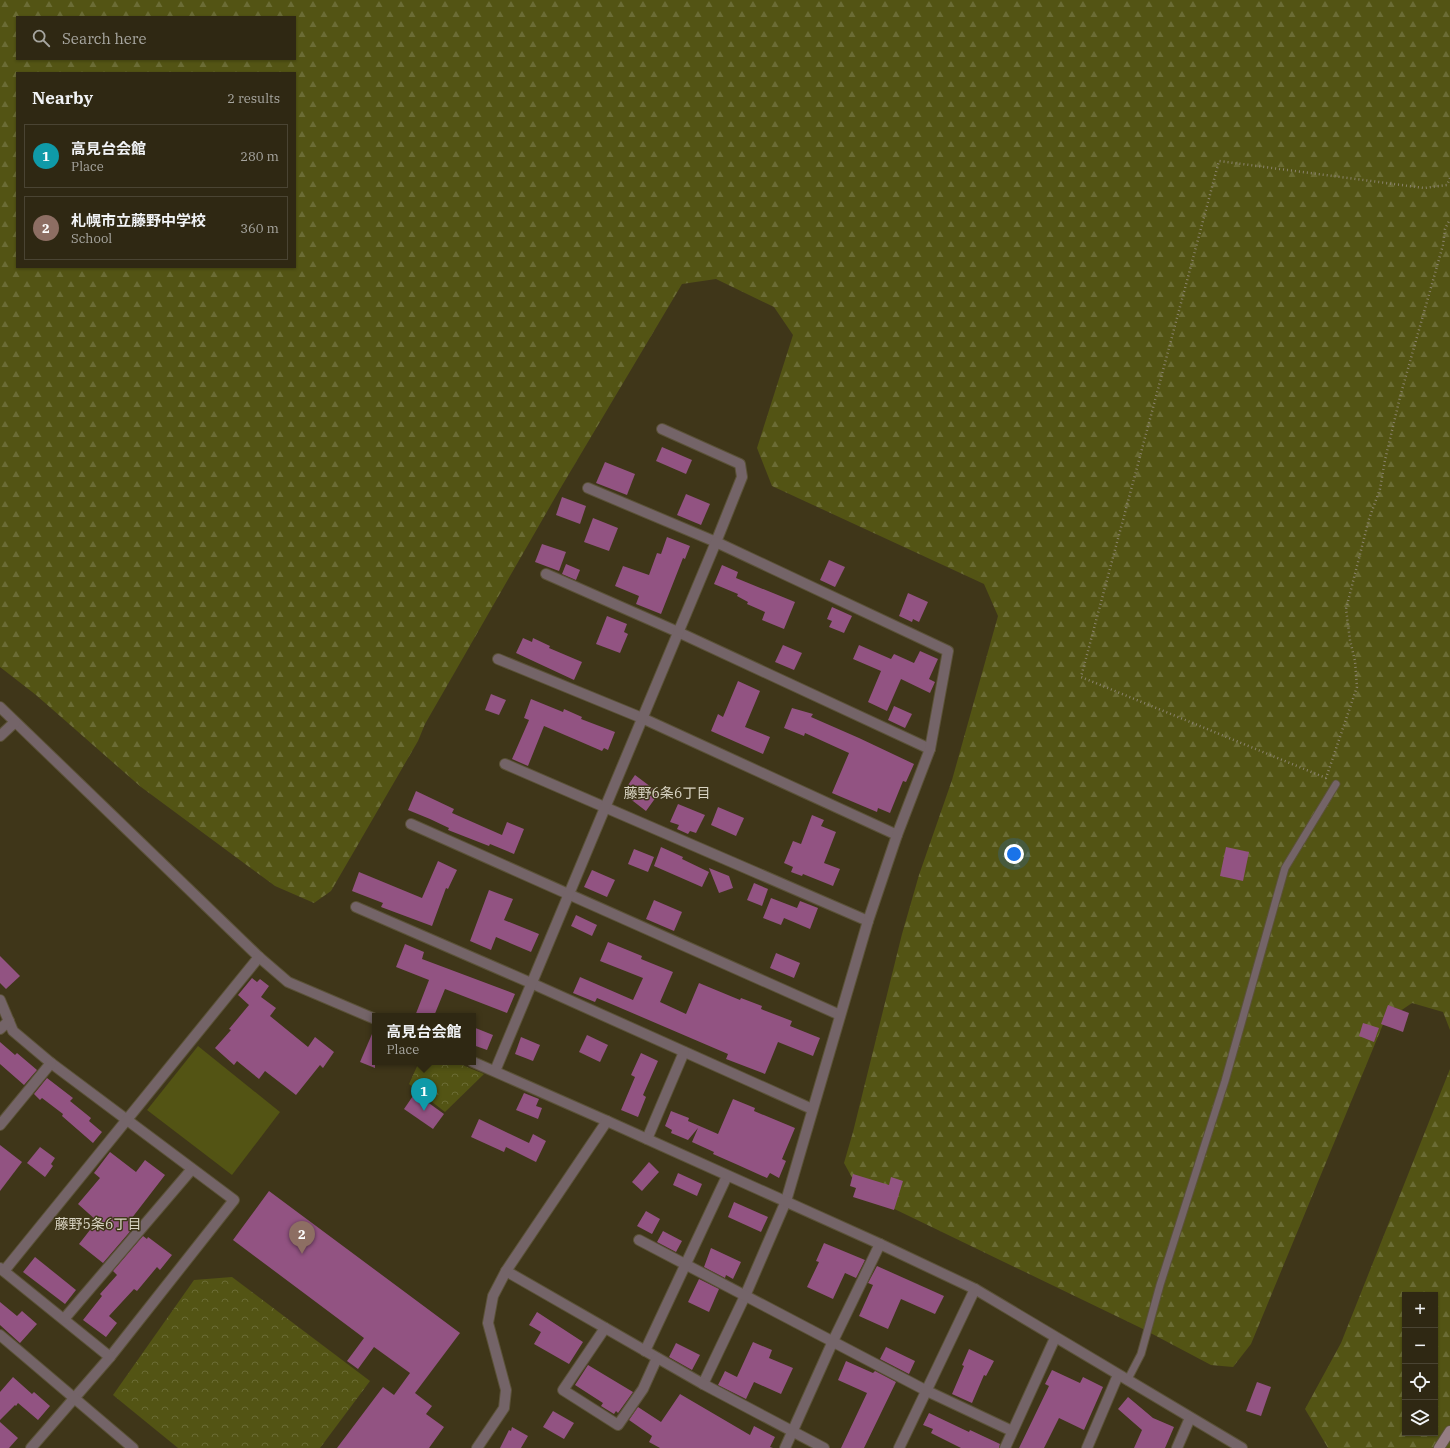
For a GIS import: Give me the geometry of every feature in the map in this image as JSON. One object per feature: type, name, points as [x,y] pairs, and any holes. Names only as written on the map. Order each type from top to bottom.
[{"type":"street","points":[[494,1071],[742,477],[740,464],[662,429]]},
{"type":"street","points":[[588,488],[716,542],[948,651],[930,749],[897,835],[868,921],[786,1201],[745,1296],[702,1384]]},
{"type":"street","points":[[546,574],[678,632],[930,749]]},
{"type":"street","points":[[498,659],[642,718],[897,835]]},
{"type":"street","points":[[0,707],[259,957],[288,982],[372,1018]]},
{"type":"street","points":[[0,736],[15,722]]},
{"type":"street","points":[[505,764],[868,921]]},
{"type":"street","points":[[411,824],[840,1015]]},
{"type":"street","points":[[356,907],[531,983],[812,1109]]},
{"type":"street","points":[[110,1357],[2,1269],[259,957]]},
{"type":"street","points":[[0,1000],[13,1031],[51,1063],[234,1200],[110,1357],[31,1448]]},
{"type":"street","points":[[0,1029],[9,1021]]},
{"type":"street","points":[[647,1139],[684,1052]]},
{"type":"street","points":[[0,1125],[51,1063]]},
{"type":"street","points":[[476,1063],[786,1201],[975,1289],[1127,1381],[1242,1448]]},
{"type":"street","points":[[478,1448],[504,1408],[506,1390],[488,1323],[493,1296],[506,1271],[608,1121]]},
{"type":"street","points":[[64,1319],[192,1169]]},
{"type":"street","points":[[645,1350],[727,1176]]},
{"type":"street","points":[[639,1240],[927,1391],[1012,1431]]},
{"type":"street","points":[[785,1448],[833,1341],[880,1244]]},
{"type":"street","points":[[506,1271],[702,1384],[824,1448]]},
{"type":"street","points":[[899,1448],[975,1289]]},
{"type":"street","points":[[605,1328],[563,1390],[618,1425],[643,1389],[658,1358]]},
{"type":"street","points":[[0,1336],[133,1448]]},
{"type":"street","points":[[1004,1448],[1055,1338]]},
{"type":"street","points":[[1087,1448],[1118,1375]]},
{"type":"street","points":[[1177,1448],[1190,1418]]},
{"type":"street","points":[[1439,1448],[1450,1431]]},
{"type":"lane","points":[[1127,1381],[1141,1354],[1160,1285],[1225,1082],[1285,868],[1336,784]]},
{"type":"path","points":[[1450,178],[1447,185],[1424,188],[1219,161],[1081,678],[1326,778],[1357,687],[1355,661],[1350,640],[1346,609],[1369,519],[1380,489],[1384,460],[1400,397],[1443,245],[1445,229],[1450,219]]},
{"type":"green space","points":[[0,0],[1450,0],[1450,1030],[1443,1012],[1412,1003],[1384,1022],[1251,1344],[1233,1367],[1211,1365],[1141,1328],[882,1203],[855,1183],[844,1163],[902,934],[919,875],[952,780],[998,616],[984,584],[772,486],[757,448],[793,335],[774,307],[716,279],[682,284],[560,489],[425,724],[418,741],[331,891],[314,903],[275,886],[141,787],[36,695],[0,667]]},
{"type":"green space","points":[[198,1046],[280,1112],[232,1175],[147,1110]]},
{"type":"green space","points":[[418,1065],[462,1065],[484,1074],[445,1112],[409,1084]]},
{"type":"green space","points":[[1450,1069],[1450,1448],[1328,1448],[1305,1409],[1341,1343]]},
{"type":"green space","points":[[232,1277],[370,1381],[320,1448],[178,1448],[113,1395],[194,1280]]},
{"type":"building","points":[[662,447],[692,460],[686,474],[656,461]]},
{"type":"building","points":[[605,462],[635,474],[627,495],[596,483]]},
{"type":"building","points":[[686,494],[710,504],[701,525],[677,515]]},
{"type":"building","points":[[562,497],[586,506],[580,524],[556,515]]},
{"type":"building","points":[[593,518],[618,528],[609,551],[584,542]]},
{"type":"building","points":[[667,537],[690,546],[685,559],[683,558],[661,614],[636,604],[639,596],[615,586],[623,566],[649,575],[657,553],[661,554]]},
{"type":"building","points":[[542,544],[566,552],[559,571],[535,562]]},
{"type":"building","points":[[829,560],[845,567],[835,587],[820,580]]},
{"type":"building","points":[[566,564],[580,570],[576,580],[562,574]]},
{"type":"building","points":[[722,565],[738,572],[736,578],[795,602],[784,629],[762,620],[765,612],[747,604],[748,602],[737,596],[738,594],[714,584]]},
{"type":"building","points":[[908,593],[928,602],[919,622],[913,619],[912,622],[899,616]]},
{"type":"building","points":[[832,607],[852,616],[844,633],[829,627],[832,621],[827,619]]},
{"type":"building","points":[[607,616],[627,624],[624,632],[628,634],[620,653],[596,644]]},
{"type":"building","points":[[523,638],[532,642],[533,638],[550,646],[549,648],[582,662],[574,680],[516,653]]},
{"type":"building","points":[[783,645],[802,653],[794,670],[775,662]]},
{"type":"building","points":[[859,645],[891,659],[894,654],[914,663],[920,651],[938,659],[929,679],[935,682],[930,693],[901,679],[887,711],[868,702],[881,671],[853,659]]},
{"type":"building","points":[[738,681],[760,691],[745,727],[770,737],[763,754],[711,731],[718,714],[723,717]]},
{"type":"building","points":[[491,694],[506,700],[499,715],[485,710]]},
{"type":"building","points":[[531,699],[563,712],[564,709],[582,717],[581,719],[615,732],[608,750],[604,748],[602,751],[544,726],[528,766],[512,759],[529,720],[524,718]]},
{"type":"building","points":[[894,706],[912,714],[905,728],[888,720]]},
{"type":"building","points":[[792,708],[813,714],[811,717],[914,764],[906,782],[903,781],[890,813],[878,808],[877,812],[832,793],[849,753],[805,733],[804,736],[784,728]]},
{"type":"building","points":[[635,775],[659,793],[646,811],[629,798],[630,796],[624,791]]},
{"type":"building","points":[[416,791],[454,809],[452,813],[502,835],[507,822],[524,829],[514,854],[448,830],[449,828],[408,810]]},
{"type":"building","points":[[678,804],[705,815],[696,833],[690,831],[688,834],[677,829],[679,825],[670,822]]},
{"type":"building","points":[[718,807],[744,818],[736,836],[711,825]]},
{"type":"building","points":[[812,815],[824,820],[821,826],[836,832],[824,863],[840,869],[833,886],[803,874],[802,876],[791,872],[793,867],[784,863],[793,841],[801,844]]},
{"type":"building","points":[[661,847],[683,857],[682,859],[709,872],[702,887],[654,866]]},
{"type":"building","points":[[1226,847],[1249,852],[1243,881],[1220,876]]},
{"type":"building","points":[[634,849],[654,857],[648,872],[628,864]]},
{"type":"building","points":[[438,861],[457,870],[448,889],[446,888],[432,926],[381,907],[383,903],[352,891],[359,872],[422,898]]},
{"type":"building","points":[[709,868],[729,876],[733,888],[719,893]]},
{"type":"building","points":[[592,870],[615,880],[607,897],[584,887]]},
{"type":"building","points":[[754,883],[768,889],[762,906],[747,900]]},
{"type":"building","points":[[489,890],[513,899],[504,920],[539,934],[531,952],[496,937],[491,950],[470,941]]},
{"type":"building","points":[[771,898],[797,908],[800,901],[818,908],[810,929],[784,918],[781,925],[763,918]]},
{"type":"building","points":[[654,900],[682,912],[674,931],[646,919]]},
{"type":"building","points":[[576,915],[597,925],[592,936],[571,926]]},
{"type":"building","points":[[608,942],[642,956],[641,959],[673,972],[660,1002],[686,1014],[699,983],[740,1000],[741,998],[762,1006],[761,1009],[792,1021],[790,1026],[820,1038],[813,1056],[778,1042],[765,1074],[726,1059],[728,1054],[616,1006],[597,998],[595,1002],[573,993],[580,977],[633,1000],[643,978],[600,961]]},
{"type":"building","points":[[405,944],[424,952],[422,959],[515,994],[507,1013],[445,989],[435,1013],[416,1013],[429,980],[396,967]]},
{"type":"building","points":[[776,953],[800,963],[794,978],[770,968]]},
{"type":"building","points":[[0,956],[20,976],[6,989],[0,983]]},
{"type":"building","points":[[252,978],[257,982],[260,979],[269,986],[261,997],[276,1008],[270,1016],[308,1047],[315,1037],[334,1052],[323,1068],[320,1065],[296,1095],[265,1071],[259,1079],[237,1061],[234,1065],[215,1048],[231,1030],[229,1029],[249,1005],[238,995]]},
{"type":"building","points":[[1388,1005],[1409,1013],[1403,1032],[1381,1024]]},
{"type":"building","points":[[1363,1023],[1379,1028],[1374,1042],[1359,1036]]},
{"type":"building","points":[[476,1028],[493,1035],[487,1050],[476,1046]]},
{"type":"building","points":[[372,1034],[372,1065],[375,1065],[375,1068],[360,1062]]},
{"type":"building","points":[[587,1035],[608,1045],[600,1062],[579,1052]]},
{"type":"building","points":[[521,1037],[540,1045],[533,1061],[515,1054]]},
{"type":"building","points":[[0,1042],[15,1055],[17,1053],[37,1070],[24,1085],[0,1064]]},
{"type":"building","points":[[641,1053],[658,1061],[643,1095],[646,1097],[638,1117],[621,1110],[635,1077],[631,1075]]},
{"type":"building","points":[[47,1078],[73,1098],[70,1101],[91,1118],[89,1121],[102,1132],[93,1143],[62,1116],[63,1114],[42,1098],[40,1100],[34,1094]]},
{"type":"building","points":[[415,1093],[444,1114],[433,1129],[404,1109]]},
{"type":"building","points":[[524,1093],[539,1099],[536,1106],[542,1108],[538,1119],[516,1110]]},
{"type":"building","points":[[733,1099],[755,1108],[754,1111],[795,1128],[782,1159],[786,1161],[779,1178],[770,1173],[767,1178],[713,1154],[714,1152],[692,1142],[698,1128],[688,1140],[671,1133],[672,1130],[665,1126],[671,1111],[689,1118],[688,1121],[718,1134]]},
{"type":"building","points":[[479,1119],[529,1143],[533,1134],[546,1141],[536,1162],[506,1147],[504,1152],[471,1137]]},
{"type":"building","points":[[0,1145],[22,1162],[0,1191]]},
{"type":"building","points":[[40,1147],[55,1158],[51,1164],[53,1166],[45,1177],[27,1163]]},
{"type":"building","points":[[110,1152],[136,1172],[145,1160],[165,1175],[128,1223],[133,1228],[103,1263],[79,1244],[97,1221],[78,1204],[100,1178],[94,1173]]},
{"type":"building","points":[[649,1162],[659,1172],[642,1191],[632,1182]]},
{"type":"building","points":[[678,1173],[702,1184],[697,1196],[673,1185]]},
{"type":"building","points":[[853,1174],[889,1185],[891,1177],[903,1181],[894,1210],[853,1197],[856,1188],[850,1186]]},
{"type":"building","points":[[269,1191],[460,1333],[415,1393],[432,1406],[426,1414],[444,1427],[429,1448],[337,1448],[383,1387],[394,1395],[410,1373],[374,1347],[358,1369],[347,1361],[364,1338],[233,1240]]},
{"type":"building","points":[[734,1202],[768,1217],[761,1232],[728,1217]]},
{"type":"building","points":[[646,1211],[660,1219],[652,1234],[637,1226]]},
{"type":"building","points":[[663,1231],[682,1241],[676,1252],[657,1242]]},
{"type":"building","points":[[143,1236],[147,1239],[148,1237],[172,1255],[160,1270],[157,1267],[137,1291],[134,1289],[109,1316],[117,1323],[106,1337],[83,1320],[102,1296],[100,1294],[117,1275],[113,1271]]},
{"type":"building","points":[[824,1243],[865,1260],[856,1278],[845,1273],[833,1299],[807,1287],[819,1262],[816,1261]]},
{"type":"building","points":[[711,1248],[741,1262],[733,1279],[726,1275],[725,1278],[704,1267]]},
{"type":"building","points":[[35,1257],[76,1290],[65,1304],[23,1272]]},
{"type":"building","points":[[877,1266],[944,1296],[935,1314],[901,1299],[888,1329],[859,1316],[873,1285],[868,1283]]},
{"type":"building","points":[[699,1279],[719,1289],[709,1312],[688,1302]]},
{"type":"building","points":[[0,1302],[17,1316],[22,1311],[37,1324],[20,1343],[0,1325]]},
{"type":"building","points":[[537,1312],[583,1342],[569,1364],[534,1344],[541,1332],[529,1325]]},
{"type":"building","points":[[753,1342],[772,1350],[769,1358],[793,1368],[781,1394],[754,1382],[746,1399],[718,1385],[725,1371],[737,1377]]},
{"type":"building","points":[[676,1343],[700,1355],[692,1370],[669,1357]]},
{"type":"building","points":[[886,1347],[915,1361],[909,1374],[880,1359]]},
{"type":"building","points":[[969,1349],[994,1361],[986,1376],[984,1375],[972,1403],[952,1394],[964,1366],[962,1365]]},
{"type":"building","points":[[846,1361],[873,1373],[875,1371],[896,1382],[864,1448],[841,1448],[867,1393],[838,1380]]},
{"type":"building","points":[[588,1365],[633,1392],[618,1413],[616,1411],[614,1414],[601,1406],[603,1403],[575,1385]]},
{"type":"building","points":[[1052,1370],[1080,1383],[1083,1377],[1103,1387],[1084,1430],[1059,1418],[1044,1448],[1019,1448],[1049,1386],[1045,1384]]},
{"type":"building","points":[[13,1377],[32,1394],[34,1392],[50,1406],[38,1420],[18,1403],[0,1420],[0,1392]]},
{"type":"building","points":[[1257,1382],[1271,1387],[1261,1416],[1246,1411]]},
{"type":"building","points":[[680,1394],[750,1435],[754,1426],[775,1437],[770,1447],[773,1448],[660,1448],[649,1442],[652,1436],[629,1420],[638,1407],[661,1422]]},
{"type":"building","points":[[1128,1397],[1153,1418],[1174,1427],[1165,1448],[1134,1448],[1142,1430],[1118,1409]]},
{"type":"building","points":[[553,1411],[574,1423],[564,1439],[543,1427]]},
{"type":"building","points":[[929,1413],[969,1432],[970,1430],[1000,1444],[999,1448],[961,1448],[931,1433],[933,1429],[923,1425]]},
{"type":"building","points":[[0,1422],[18,1438],[9,1448],[0,1448]]},
{"type":"building","points":[[512,1427],[528,1436],[521,1448],[500,1448],[509,1430],[511,1431]]},
{"type":"place","name":"高見台会館","points":[[424,1111]]},
{"type":"place","name":"札幌市立藤野中学校","points":[[302,1254]]},
{"type":"district","name":"藤野6条6丁目","points":[[667,793]]},
{"type":"district","name":"藤野5条6丁目","points":[[98,1224]]}]
